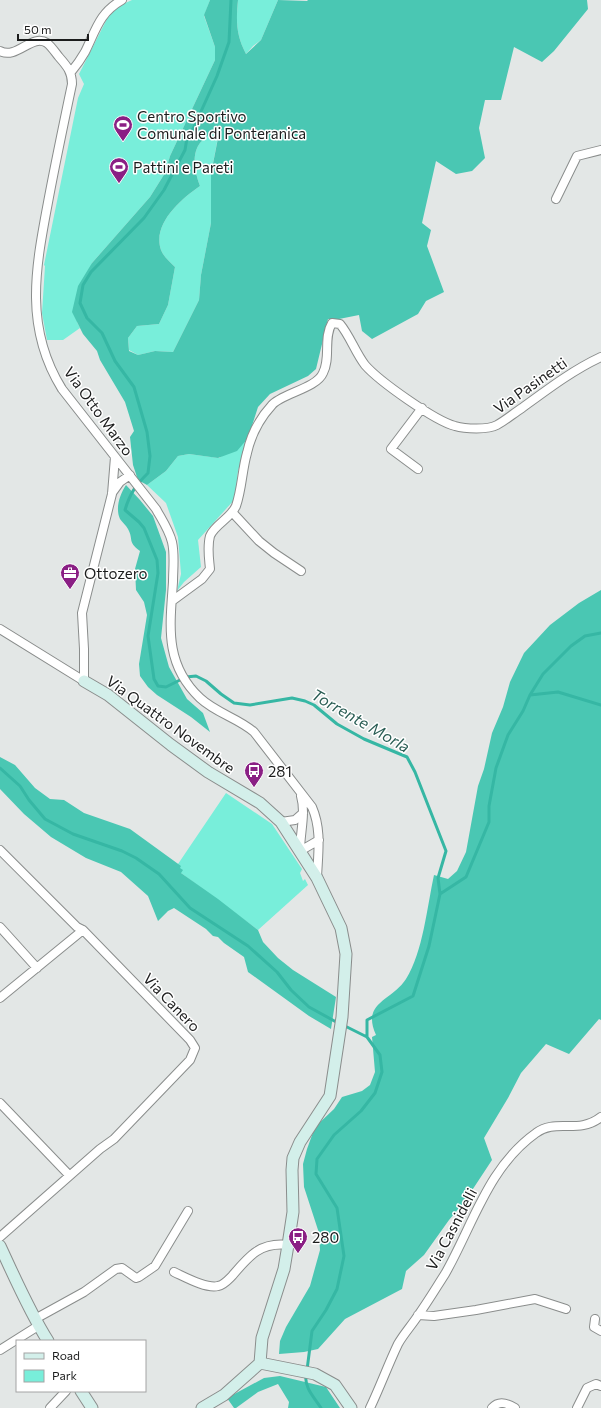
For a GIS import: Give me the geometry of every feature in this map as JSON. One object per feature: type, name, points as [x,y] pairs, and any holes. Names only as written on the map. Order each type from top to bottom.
[{"type":"street","points":[[0,51],[3,53],[14,52],[33,42],[40,40],[45,41],[71,72],[84,54],[103,15],[122,0]]},
{"type":"street","name":"Via Otto Marzo","points":[[71,72],[72,84],[38,258],[36,296],[37,315],[39,333],[46,357],[62,389],[131,476],[156,509],[165,524],[172,542],[174,562],[170,631],[172,647],[178,665],[187,682],[205,701],[213,708],[246,725],[254,732],[312,808],[317,818],[320,840],[317,878]]},
{"type":"street","points":[[556,199],[577,156],[601,150]]},
{"type":"street","name":"Via Pasinetti","points":[[172,601],[202,579],[210,569],[208,545],[211,534],[235,508],[247,453],[256,429],[273,403],[313,383],[323,374],[326,362],[328,329],[332,323],[340,324],[366,366],[383,381],[422,408],[455,426],[477,428],[496,426],[582,366],[601,357]]},
{"type":"street","points":[[418,469],[391,449],[422,408]]},
{"type":"street","points":[[84,681],[82,613],[112,494],[115,457]]},
{"type":"street","points":[[112,494],[120,482],[131,476]]},
{"type":"street","points":[[232,512],[259,541],[301,571]]},
{"type":"street","name":"Via Quattro Novembre","points":[[0,629],[108,695],[208,772],[260,802],[281,822],[300,850],[317,878],[341,928],[346,954],[342,1017],[330,1096],[300,1142],[293,1158],[293,1212],[288,1245],[284,1269],[262,1338],[260,1363]]},
{"type":"street","name":"Via Otto Marzo","points":[[300,792],[304,804],[300,850]]},
{"type":"street","points":[[281,822],[295,820],[303,813]]},
{"type":"street","points":[[300,850],[320,840]]},
{"type":"street","name":"Via Canero","points":[[0,850],[77,927],[83,930],[190,1040],[195,1048],[190,1060],[119,1133],[0,1237]]},
{"type":"street","points":[[0,927],[37,968]]},
{"type":"street","points":[[0,998],[83,930]]},
{"type":"street","points":[[0,1103],[69,1176]]},
{"type":"street","name":"Via Casnidelli","points":[[370,1408],[398,1344],[445,1273],[476,1210],[493,1180],[514,1152],[537,1132],[550,1127],[584,1126],[599,1120]]},
{"type":"street","points":[[0,1350],[116,1269],[122,1268],[136,1278],[150,1270],[155,1266],[188,1210]]},
{"type":"street","points":[[174,1272],[202,1284],[217,1287],[225,1284],[258,1250],[266,1246],[280,1244],[288,1245]]},
{"type":"street","points":[[0,1246],[37,1323],[47,1340]]},
{"type":"street","points":[[418,1315],[434,1316],[476,1310],[535,1298],[566,1309]]},
{"type":"street","points":[[595,1319],[594,1327],[601,1331]]},
{"type":"street","points":[[202,1408],[224,1394],[260,1363],[315,1374],[335,1385],[350,1408]]},
{"type":"street","points":[[577,1408],[587,1388],[596,1384],[601,1386]]},
{"type":"street","points":[[50,1408],[65,1392]]},
{"type":"street","points":[[82,1392],[92,1406]]},
{"type":"street","points":[[492,1408],[493,1406],[502,1402],[515,1408]]},
{"type":"green space","name":"Centro Sportivo Comunale di Ponteranica","points":[[132,0],[210,0],[204,16],[215,47],[215,60],[170,156],[165,173],[150,197],[92,263],[77,322],[80,328],[63,340],[47,340],[42,313],[44,265],[78,98],[84,84],[79,74],[112,9]]},
{"type":"green space","points":[[210,0],[238,0],[238,28],[240,40],[246,54],[261,40],[278,0],[587,0],[588,9],[554,51],[542,62],[514,47],[501,100],[485,100],[479,128],[485,158],[472,171],[456,174],[436,161],[422,223],[431,230],[427,246],[444,292],[426,301],[418,314],[372,339],[362,331],[359,315],[339,319],[328,319],[316,369],[308,376],[270,394],[258,407],[248,438],[237,451],[218,458],[189,454],[178,456],[166,471],[147,485],[138,480],[133,465],[130,437],[134,431],[125,402],[100,360],[97,351],[83,334],[72,312],[78,286],[92,263],[150,197],[165,173],[170,156],[215,60],[215,47],[204,15]],"holes":[[[212,132],[218,138],[211,174],[211,223],[201,275],[199,300],[173,352],[155,351],[138,355],[129,351],[128,338],[137,326],[159,324],[168,305],[175,267],[165,257],[161,250],[159,240],[164,222],[177,205],[200,186],[195,170],[195,158],[197,148],[200,143]]]},
{"type":"green space","points":[[238,0],[278,0],[261,40],[246,54],[240,40],[238,28]]},
{"type":"green space","points":[[212,132],[218,137],[211,174],[211,223],[201,275],[199,300],[173,352],[155,351],[138,355],[129,350],[128,338],[137,326],[159,324],[168,305],[175,267],[165,257],[161,250],[159,240],[161,231],[164,222],[170,213],[177,205],[200,186],[195,170],[197,148],[200,143]]},
{"type":"green space","points":[[248,438],[238,471],[235,499],[198,540],[201,567],[184,582],[177,591],[181,574],[178,537],[166,503],[147,485],[166,471],[178,456],[189,454],[219,458]]},
{"type":"green space","points":[[126,485],[153,516],[166,552],[166,590],[161,638],[169,667],[187,699],[203,713],[210,732],[191,717],[157,695],[148,687],[140,676],[139,664],[147,615],[144,602],[136,590],[135,569],[140,551],[133,545],[130,533],[120,519],[118,510],[119,501]]},
{"type":"green space","points":[[601,590],[601,1020],[599,1019],[569,1054],[546,1044],[521,1073],[484,1138],[492,1160],[465,1201],[449,1220],[424,1255],[406,1271],[402,1289],[345,1319],[318,1349],[279,1354],[280,1341],[286,1327],[310,1286],[320,1250],[319,1233],[304,1187],[303,1164],[315,1127],[334,1109],[342,1097],[362,1091],[370,1085],[375,1072],[372,1037],[376,1035],[372,1024],[372,1015],[380,1003],[406,979],[412,968],[417,956],[424,929],[434,875],[448,879],[457,871],[466,852],[478,786],[484,769],[492,733],[503,707],[510,682],[524,653],[550,625],[579,603]]},
{"type":"green space","points":[[0,757],[15,765],[35,788],[50,799],[64,800],[84,813],[130,829],[181,866],[180,868],[183,870],[181,873],[258,930],[263,942],[278,958],[293,970],[336,997],[331,1029],[309,1016],[248,972],[244,957],[218,937],[213,936],[206,929],[174,908],[168,911],[158,921],[148,896],[121,872],[86,858],[51,837],[24,814],[0,789]]},
{"type":"green space","points":[[226,793],[272,824],[302,869],[300,873],[303,881],[305,879],[308,885],[258,930],[181,873],[178,864]]},
{"type":"green space","points":[[280,1376],[326,1387],[340,1408],[288,1408],[289,1402],[278,1384],[258,1392],[236,1408],[234,1408],[227,1398],[264,1378]]},
{"type":"waterway","name":"Torrente Morla","points":[[231,0],[229,42],[217,76],[194,127],[187,138],[185,150],[164,190],[144,218],[91,272],[83,285],[80,303],[87,318],[102,333],[115,361],[134,387],[147,432],[150,456],[148,473],[134,490],[125,510],[144,528],[157,560],[158,573],[148,636],[154,679],[158,686],[166,687],[186,677],[196,676],[206,681],[234,703],[250,705],[292,698],[305,701],[314,705],[337,724],[364,739],[407,757],[415,772],[446,851],[438,878],[440,894],[429,946],[413,996],[367,1020],[367,1037],[380,1055],[382,1072],[375,1093],[361,1111],[334,1135],[317,1159],[316,1174],[337,1208],[344,1256],[337,1289],[326,1310],[312,1331],[307,1370]]},
{"type":"waterway","points":[[530,695],[543,674],[571,646],[585,636],[601,633]]},
{"type":"waterway","points":[[440,894],[466,877],[489,822],[489,806],[496,768],[508,735],[523,711],[530,695],[558,692],[601,705]]},
{"type":"waterway","points":[[0,768],[20,786],[29,800],[45,819],[73,834],[122,851],[136,858],[159,874],[190,908],[248,946],[277,972],[291,990],[309,1007],[338,1023]]},
{"type":"waterway","points":[[343,1025],[367,1037]]},
{"type":"waterway","name":"Torrente Morla","points":[[306,1375],[308,1389],[321,1408]]},
{"type":"place","name":"Centro Sportivo Comunale di Ponteranica","points":[[123,142]]},
{"type":"place","name":"Pattini e Pareti","points":[[119,184]]},
{"type":"place","name":"Ottozero","points":[[70,590]]},
{"type":"place","name":"281","points":[[254,788]]},
{"type":"place","name":"280","points":[[298,1254]]}]
